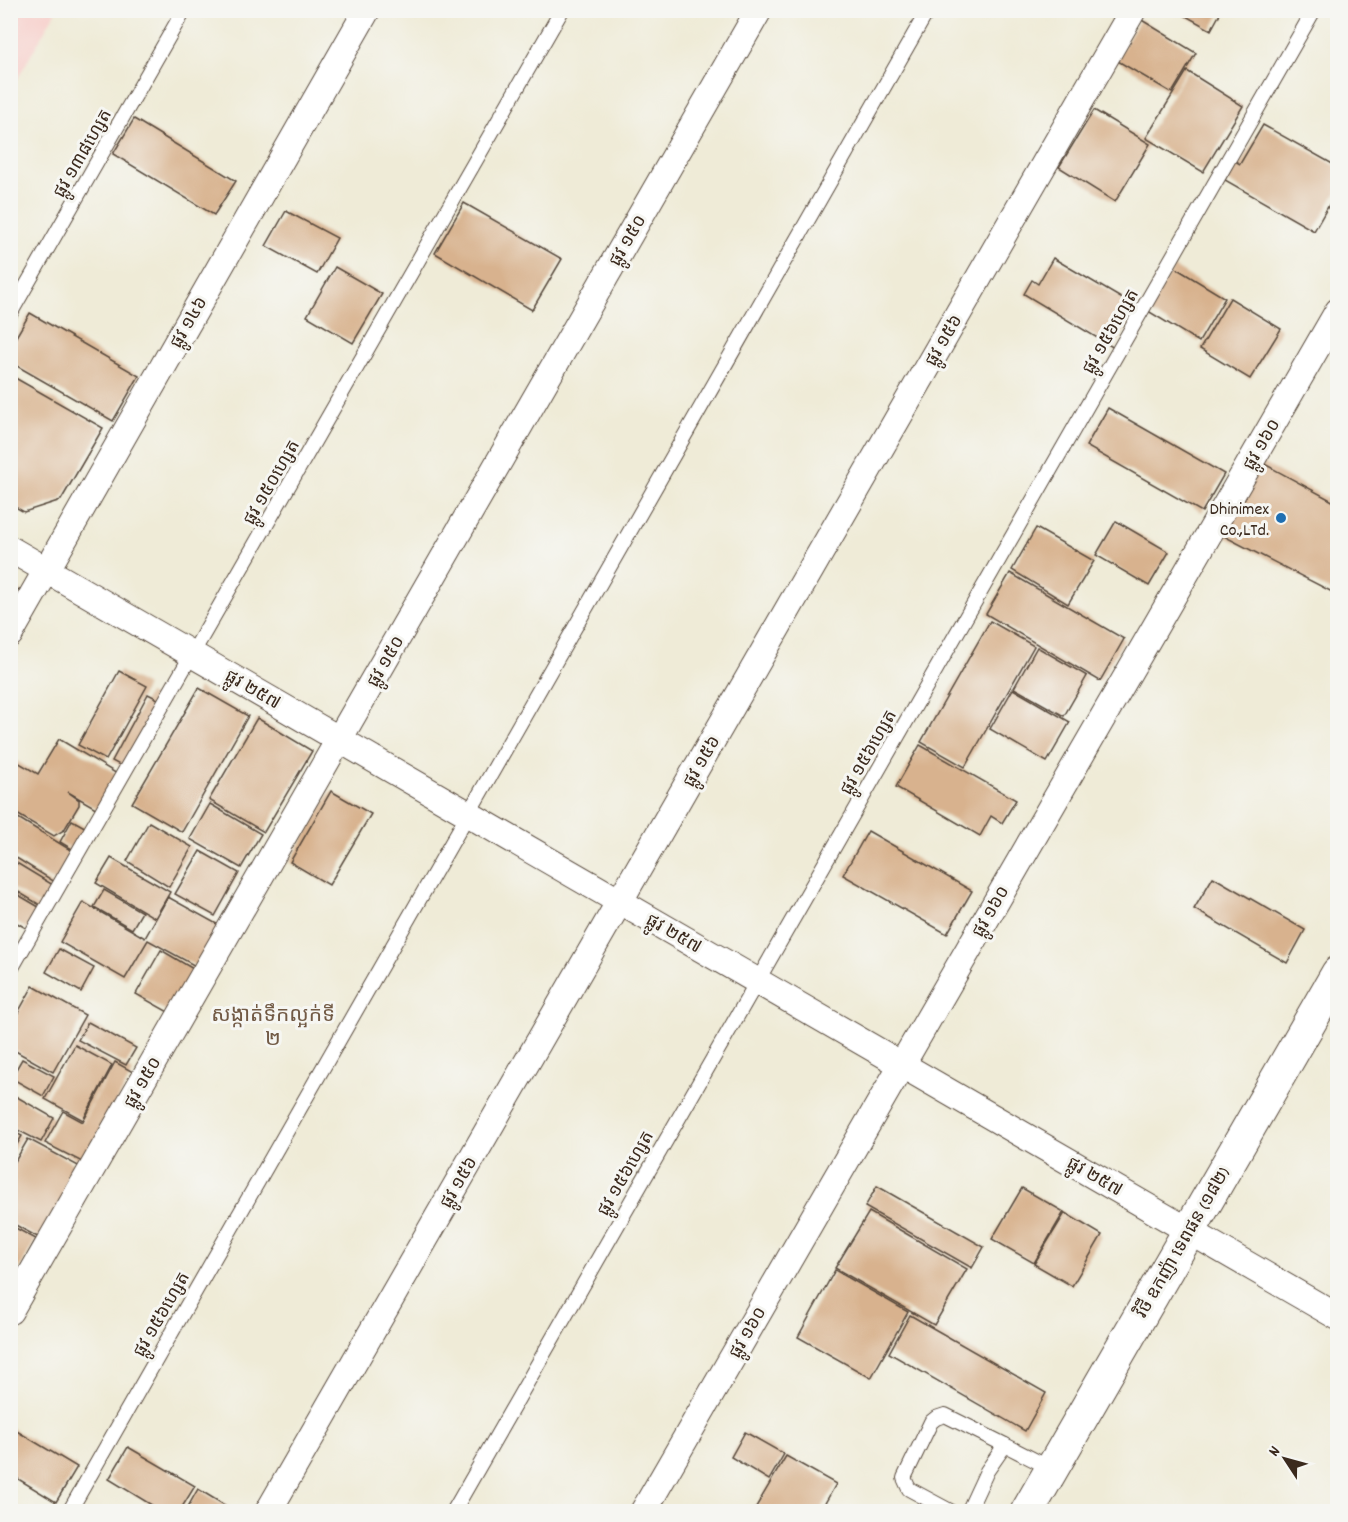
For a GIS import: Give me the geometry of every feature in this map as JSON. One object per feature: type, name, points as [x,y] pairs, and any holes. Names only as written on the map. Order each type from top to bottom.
[{"type":"street","name":"ផ្លូវ ១៤៦","points":[[10,634],[367,10]]},
{"type":"street","name":"ផ្លូវ ១៥០","points":[[10,1311],[759,10]]},
{"type":"street","name":"ផ្លូវ ១៥៦","points":[[268,1512],[1133,10]]},
{"type":"street","name":"ផ្លូវ ១៦០","points":[[643,1512],[1338,311]]},
{"type":"street","name":"ផ្លូវ ២៥៧","points":[[10,549],[1338,1317]]},
{"type":"street","name":"វិថី ឧកញ៉ា ទេពផន (១៨២)","points":[[1027,1512],[1338,973]]},
{"type":"lane","name":"ផ្លូវ ១៣៨ហ្សេត","points":[[10,314],[184,10]]},
{"type":"lane","name":"ផ្លូវ ១៥០ហ្សេត","points":[[10,971],[562,10]]},
{"type":"lane","name":"ផ្លូវ ១៥៦ហ្សេត","points":[[69,1512],[928,10]]},
{"type":"lane","name":"ផ្លូវ ១៥៦ហ្សេត","points":[[453,1512],[1314,10]]},
{"type":"lane","points":[[952,1512],[909,1489],[905,1484],[904,1478],[931,1422],[936,1418],[945,1415],[1052,1469]]},
{"type":"lane","points":[[968,1512],[987,1471],[1005,1445]]},
{"type":"shaded area","points":[[10,11],[56,11],[11,90]]},
{"type":"building","points":[[1175,10],[1222,10],[1211,30]]},
{"type":"building","points":[[1140,19],[1196,53],[1172,93],[1116,60]]},
{"type":"building","points":[[1187,71],[1243,106],[1203,172],[1146,138]]},
{"type":"building","points":[[1094,110],[1150,144],[1115,202],[1059,167]]},
{"type":"building","points":[[134,119],[236,181],[214,215],[113,154]]},
{"type":"building","points":[[1263,125],[1338,167],[1338,189],[1314,231],[1225,180],[1235,161],[1240,164]]},
{"type":"building","points":[[464,203],[562,259],[532,310],[435,253]]},
{"type":"building","points":[[286,211],[337,238],[317,274],[266,246]]},
{"type":"building","points":[[1053,258],[1138,308],[1114,348],[1024,294],[1032,280],[1038,284]]},
{"type":"building","points":[[335,267],[382,294],[353,343],[307,316]]},
{"type":"building","points":[[1174,267],[1225,298],[1199,342],[1148,311]]},
{"type":"building","points":[[1230,298],[1281,329],[1250,379],[1200,349]]},
{"type":"building","points":[[30,313],[139,376],[113,421],[10,362],[10,347]]},
{"type":"building","points":[[10,375],[103,428],[61,500],[24,512],[10,504]]},
{"type":"building","points":[[1108,408],[1224,474],[1202,512],[1086,446]]},
{"type":"building","name":"Dhinimex Co.,LTd.","points":[[1257,460],[1338,504],[1338,595],[1216,532]]},
{"type":"building","points":[[1116,521],[1169,552],[1149,586],[1096,555]]},
{"type":"building","points":[[1036,528],[1094,561],[1068,604],[1012,570]]},
{"type":"building","points":[[1010,573],[1124,639],[1100,681],[986,614]]},
{"type":"building","points":[[10,585],[21,591],[10,608]]},
{"type":"building","points":[[990,621],[1034,646],[965,767],[921,742]]},
{"type":"building","points":[[1037,647],[1087,676],[1064,716],[1014,688]]},
{"type":"building","points":[[119,671],[147,686],[106,760],[78,745]]},
{"type":"building","points":[[199,688],[248,716],[182,832],[132,803]]},
{"type":"building","points":[[1013,689],[1070,722],[1047,762],[990,729]]},
{"type":"building","points":[[148,694],[162,701],[125,768],[112,761]]},
{"type":"building","points":[[257,718],[312,751],[264,832],[209,800]]},
{"type":"building","points":[[59,739],[119,775],[99,810],[68,792],[79,800],[79,805],[64,830],[54,836],[10,810],[10,770],[16,761],[38,774]]},
{"type":"building","points":[[920,745],[1016,800],[1002,823],[991,816],[980,836],[896,787]]},
{"type":"building","points":[[331,791],[371,814],[329,885],[290,862]]},
{"type":"building","points":[[210,804],[261,834],[241,868],[190,839]]},
{"type":"building","points":[[10,813],[77,854],[58,884],[10,854]]},
{"type":"building","points":[[72,820],[90,830],[77,852],[60,842]]},
{"type":"building","points":[[149,822],[192,847],[169,887],[127,861]]},
{"type":"building","points":[[868,831],[972,891],[947,934],[843,875]]},
{"type":"building","points":[[200,851],[239,873],[215,916],[175,894]]},
{"type":"building","points":[[111,858],[170,892],[155,918],[96,883]]},
{"type":"building","points":[[10,859],[58,888],[45,908],[10,887]]},
{"type":"building","points":[[1213,877],[1305,930],[1287,963],[1194,909]]},
{"type":"building","points":[[10,890],[44,910],[31,931],[10,919]]},
{"type":"building","points":[[104,890],[142,912],[132,929],[94,907]]},
{"type":"building","points":[[168,897],[224,928],[201,969],[148,940],[125,979],[60,942],[83,902],[145,938]]},
{"type":"building","points":[[59,949],[94,968],[81,992],[46,972]]},
{"type":"building","points":[[161,950],[195,970],[170,1013],[136,994]]},
{"type":"building","points":[[33,986],[85,1015],[53,1072],[10,1048],[10,1027]]},
{"type":"building","points":[[88,1022],[136,1048],[126,1065],[78,1040]]},
{"type":"building","points":[[75,1045],[112,1065],[83,1120],[45,1099]]},
{"type":"building","points":[[22,1059],[54,1076],[43,1096],[11,1078]]},
{"type":"building","points":[[115,1062],[133,1072],[84,1163],[45,1143],[63,1111],[83,1122]]},
{"type":"building","points":[[10,1093],[54,1118],[41,1142],[10,1126]]},
{"type":"building","points":[[10,1130],[22,1136],[10,1156]]},
{"type":"building","points":[[28,1139],[84,1169],[45,1241],[10,1222],[10,1170]]},
{"type":"building","points":[[877,1186],[984,1247],[972,1268],[865,1207]]},
{"type":"building","points":[[1022,1188],[1064,1212],[1034,1263],[992,1239]]},
{"type":"building","points":[[869,1212],[967,1269],[934,1325],[835,1268]]},
{"type":"building","points":[[1065,1213],[1102,1235],[1072,1286],[1034,1264]]},
{"type":"building","points":[[10,1225],[36,1239],[13,1281],[10,1280]]},
{"type":"building","points":[[835,1270],[908,1312],[871,1378],[798,1337]]},
{"type":"building","points":[[910,1315],[1046,1393],[1025,1431],[889,1353]]},
{"type":"building","points":[[10,1427],[77,1467],[56,1502],[10,1474]]},
{"type":"building","points":[[745,1432],[784,1454],[769,1480],[731,1457]]},
{"type":"building","points":[[128,1447],[195,1486],[179,1512],[163,1512],[109,1479]]},
{"type":"building","points":[[786,1456],[836,1484],[820,1512],[753,1512]]},
{"type":"building","points":[[198,1489],[236,1512],[185,1512]]},
{"type":"place","name":"Dhinimex Co.,LTd.","points":[[1281,518]]},
{"type":"district","name":"សង្កាត់ទឹកល្អក់ទី ២","points":[[273,1026]]}]
